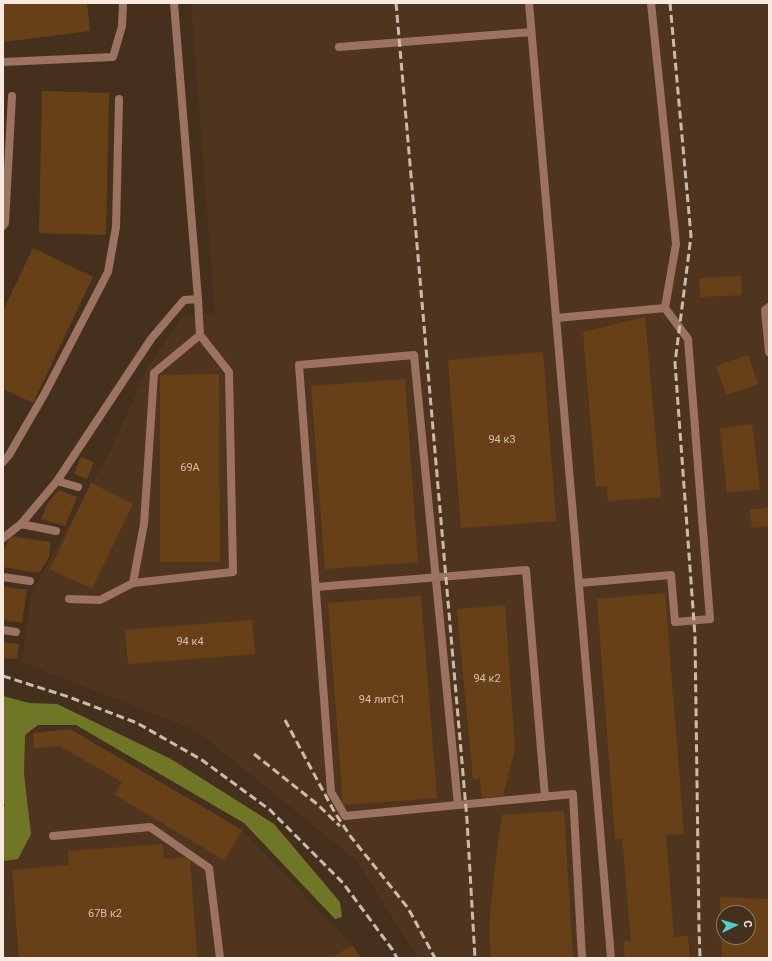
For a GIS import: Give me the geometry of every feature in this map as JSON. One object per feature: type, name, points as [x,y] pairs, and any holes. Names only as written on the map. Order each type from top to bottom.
[{"type":"lane","points":[[3,62],[113,57],[122,26],[123,3]]},
{"type":"lane","points":[[69,599],[100,600],[133,582],[233,572],[229,372],[200,335],[174,3]]},
{"type":"lane","points":[[529,3],[580,582],[611,958]]},
{"type":"lane","points":[[580,582],[671,575],[676,622],[710,619],[688,340],[665,308],[676,244],[651,3]]},
{"type":"lane","points":[[339,47],[531,32]]},
{"type":"lane","points":[[3,226],[5,223],[12,96]]},
{"type":"lane","points":[[3,462],[9,455],[45,393],[108,272],[116,227],[119,100]]},
{"type":"lane","points":[[3,538],[20,524],[57,481],[150,339],[184,300],[198,299]]},
{"type":"lane","points":[[769,307],[765,310],[769,352]]},
{"type":"lane","points":[[556,318],[665,308]]},
{"type":"lane","points":[[133,582],[144,524],[154,373],[200,335]]},
{"type":"lane","points":[[458,805],[414,355],[299,365],[331,792],[344,816],[573,794],[582,958]]},
{"type":"lane","points":[[57,481],[78,487]]},
{"type":"lane","points":[[20,524],[56,531]]},
{"type":"lane","points":[[316,587],[526,570],[545,797]]},
{"type":"lane","points":[[3,577],[30,581]]},
{"type":"lane","points":[[3,630],[16,632]]},
{"type":"lane","points":[[53,836],[150,828],[209,868],[220,958]]},
{"type":"shaded area","points":[[191,3],[769,3],[769,958],[418,958],[356,860],[197,731],[22,662],[31,594],[111,450],[148,366],[183,316],[215,313]]},
{"type":"shaded area","points":[[70,729],[242,830],[352,945],[361,958],[3,958],[3,736]]},
{"type":"green space","points":[[3,696],[29,703],[57,704],[171,759],[274,824],[340,902],[342,917],[335,919],[244,823],[76,725],[38,725],[25,735],[24,774],[31,834],[18,859],[3,861],[3,808],[5,805],[3,802]]},
{"type":"building","points":[[3,3],[87,3],[90,31],[3,42]]},
{"type":"building","points":[[42,91],[109,93],[106,235],[39,233]]},
{"type":"building","points":[[33,248],[93,277],[33,403],[3,389],[3,311]]},
{"type":"building","points":[[741,276],[742,295],[700,297],[699,278]]},
{"type":"building","points":[[645,317],[661,497],[608,501],[607,486],[596,487],[583,332]]},
{"type":"building","points":[[543,352],[556,521],[461,528],[448,360]]},
{"type":"building","points":[[748,355],[758,384],[726,395],[716,366]]},
{"type":"building","points":[[219,374],[220,562],[160,562],[160,375]]},
{"type":"building","points":[[405,379],[418,562],[325,569],[311,386]]},
{"type":"building","points":[[752,424],[760,489],[727,493],[720,428]]},
{"type":"building","points":[[81,457],[94,462],[87,479],[74,474]]},
{"type":"building","points":[[91,483],[133,504],[92,589],[50,569]]},
{"type":"building","points":[[59,490],[77,497],[65,526],[41,519],[48,503]]},
{"type":"building","points":[[769,507],[769,526],[752,528],[750,510]]},
{"type":"building","points":[[11,536],[51,542],[49,557],[39,573],[3,567],[3,550]]},
{"type":"building","points":[[3,587],[27,590],[22,623],[3,620]]},
{"type":"building","points":[[665,593],[684,834],[666,835],[674,937],[688,936],[690,958],[625,958],[623,941],[631,941],[622,839],[615,839],[597,599]]},
{"type":"building","points":[[421,596],[437,798],[343,805],[328,603]]},
{"type":"building","points":[[505,605],[515,749],[503,796],[482,798],[480,778],[473,779],[457,609]]},
{"type":"building","points":[[252,620],[255,654],[128,664],[125,630]]},
{"type":"building","points":[[3,642],[19,644],[17,659],[3,658]]},
{"type":"building","points":[[70,729],[242,830],[224,860],[115,795],[122,782],[60,746],[34,748],[33,733]]},
{"type":"building","points":[[564,811],[573,958],[491,958],[489,927],[502,815]]},
{"type":"building","points":[[163,844],[164,859],[190,857],[197,958],[19,958],[12,870],[69,865],[68,851]]},
{"type":"building","points":[[720,897],[769,899],[769,958],[722,958],[722,945],[756,945],[756,905],[720,905]]},
{"type":"building","points":[[352,945],[361,958],[332,958]]},
{"type":"railway","points":[[396,3],[467,820],[475,958]]},
{"type":"railway","points":[[670,3],[691,236],[675,363],[695,636],[700,958]]},
{"type":"railway","points":[[3,676],[69,697],[137,723],[202,760],[270,810],[343,883],[392,949],[397,958]]},
{"type":"railway","points":[[285,720],[335,813],[351,837],[408,908],[435,958]]},
{"type":"railway","points":[[254,754],[317,804],[340,826]]}]
